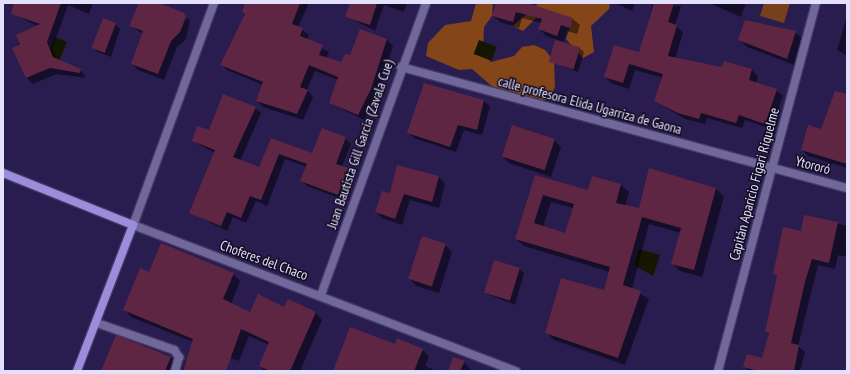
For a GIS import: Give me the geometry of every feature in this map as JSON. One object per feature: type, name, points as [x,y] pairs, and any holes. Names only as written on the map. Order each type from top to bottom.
[{"type":"main road","name":"Choferes del Chaco","points":[[3,173],[133,225]]},
{"type":"main road","points":[[77,371],[97,323],[133,225]]},
{"type":"street","points":[[133,225],[214,3]]},
{"type":"street","name":"Juan Bautista Gill Garcia (Zavala Cue)","points":[[321,295],[401,67],[426,3]]},
{"type":"street","name":"Capitán Aparicio Figari Riquelme","points":[[718,371],[816,3]]},
{"type":"street","name":"calle profesora Elida Ugarriza de Gaona","points":[[401,67],[772,167]]},
{"type":"street","name":"Ytororó","points":[[772,167],[847,188]]},
{"type":"street","name":"Choferes del Chaco","points":[[133,225],[321,295],[516,371]]},
{"type":"street","points":[[97,323],[174,350],[179,357],[175,371]]},
{"type":"shaded area","points":[[476,3],[493,3],[492,16],[484,27],[483,52],[491,62],[514,56],[522,47],[534,45],[545,50],[554,61],[555,87],[549,99],[536,102],[502,95],[472,69],[459,70],[426,56],[428,43],[445,25],[471,21]]},
{"type":"shaded area","points":[[539,3],[610,3],[609,9],[591,26],[594,52],[583,58],[566,39],[570,27],[545,9],[523,31],[513,26]]},
{"type":"shaded area","points":[[764,3],[790,3],[784,23],[760,16]]},
{"type":"shaded area","points":[[55,37],[67,42],[58,62],[46,57]]},
{"type":"shaded area","points":[[479,40],[497,47],[491,61],[474,54]]},
{"type":"shaded area","points":[[639,249],[660,255],[653,276],[634,265]]},
{"type":"building","points":[[14,3],[61,3],[47,42],[53,57],[81,69],[80,73],[50,68],[26,78],[12,48],[20,44],[16,35],[40,24],[11,14]]},
{"type":"building","points":[[139,3],[159,3],[184,13],[186,17],[180,32],[171,41],[158,74],[131,64],[143,31],[129,26]]},
{"type":"building","points":[[245,3],[300,3],[292,24],[303,28],[300,36],[323,45],[319,55],[341,62],[345,54],[350,55],[360,29],[387,39],[371,89],[358,115],[329,103],[338,77],[309,65],[300,87],[308,90],[297,114],[256,101],[263,82],[220,65],[245,14],[242,12]]},
{"type":"building","points":[[350,3],[377,3],[370,25],[345,17]]},
{"type":"building","points":[[496,3],[528,3],[573,18],[570,28],[561,25],[557,36],[538,29],[542,19],[516,12],[513,22],[492,16]]},
{"type":"building","points":[[654,3],[674,3],[668,22],[677,25],[668,56],[722,67],[724,61],[752,69],[749,80],[777,89],[765,124],[739,115],[736,123],[701,113],[699,119],[678,113],[654,101],[663,74],[629,64],[623,83],[604,77],[614,45],[639,52]]},
{"type":"building","points":[[103,18],[116,23],[105,53],[92,48]]},
{"type":"building","points":[[745,20],[796,31],[787,59],[738,40]]},
{"type":"building","points":[[555,40],[580,47],[574,69],[549,62]]},
{"type":"building","points":[[424,83],[484,100],[477,130],[458,125],[450,147],[407,133]]},
{"type":"building","points":[[835,91],[847,94],[847,164],[801,150],[808,125],[821,129]]},
{"type":"building","points":[[223,94],[256,107],[233,157],[259,167],[271,138],[312,153],[322,128],[346,137],[336,164],[348,168],[338,195],[300,181],[307,164],[279,154],[261,200],[250,196],[241,218],[227,212],[221,226],[189,213],[215,150],[192,141],[197,126],[209,130]]},
{"type":"building","points":[[512,125],[555,139],[545,170],[502,156]]},
{"type":"building","points":[[397,165],[439,176],[432,202],[404,194],[395,219],[375,212],[382,191],[390,193]]},
{"type":"building","points":[[649,168],[716,188],[694,270],[671,264],[681,228],[642,217],[623,285],[641,291],[618,358],[545,333],[561,278],[604,290],[610,267],[515,239],[535,175],[588,190],[592,176],[621,184],[616,203],[639,208]],"holes":[[[543,195],[574,204],[565,233],[534,223]]]},
{"type":"building","points":[[804,215],[838,222],[829,263],[812,259],[805,282],[791,343],[799,345],[794,371],[758,371],[743,367],[747,354],[762,358],[769,333],[765,332],[777,276],[773,274],[783,227],[801,231]]},
{"type":"building","points":[[422,236],[446,244],[432,287],[408,279]]},
{"type":"building","points":[[161,243],[234,273],[223,299],[250,312],[258,294],[284,307],[288,299],[316,312],[290,371],[270,371],[259,366],[269,342],[241,329],[226,371],[183,371],[193,339],[123,310],[140,268],[149,272]]},
{"type":"building","points":[[494,260],[520,268],[510,300],[484,293]]},
{"type":"building","points":[[350,327],[395,344],[397,338],[423,349],[414,371],[333,371]]},
{"type":"building","points":[[116,335],[171,357],[165,371],[101,371]]},
{"type":"building","points":[[453,357],[465,361],[460,371],[448,371]]}]
